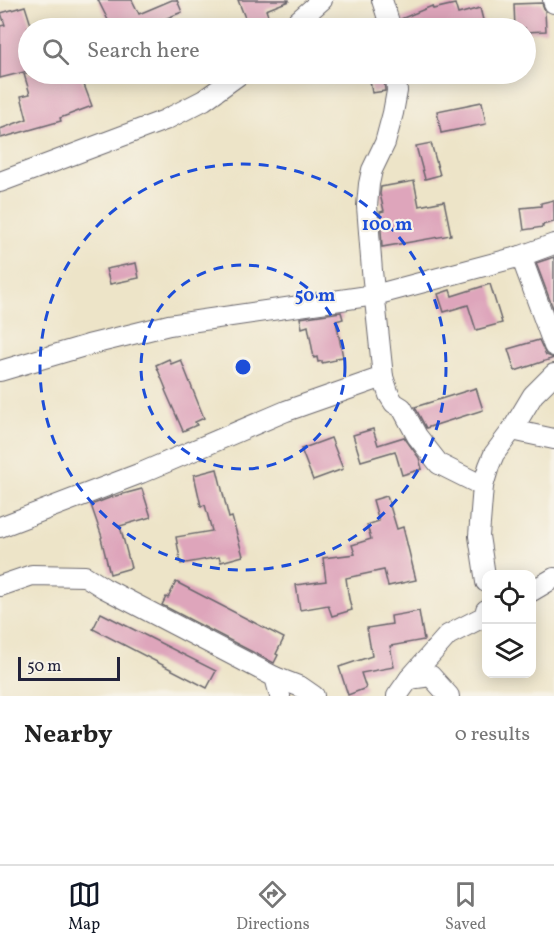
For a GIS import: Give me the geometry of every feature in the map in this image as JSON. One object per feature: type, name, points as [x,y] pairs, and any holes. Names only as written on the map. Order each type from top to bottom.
[{"type":"street","points":[[382,0],[388,18]]},
{"type":"street","points":[[299,18],[313,3]]},
{"type":"street","points":[[0,182],[165,120],[204,100],[226,84]]},
{"type":"street","points":[[397,84],[393,113],[385,143],[372,170],[367,206],[383,376],[394,403],[402,408],[417,436],[439,464],[483,486]]},
{"type":"street","points":[[0,371],[88,345],[170,325],[375,295],[521,256],[554,244]]},
{"type":"street","points":[[521,256],[554,346]]},
{"type":"street","points":[[484,570],[479,536],[483,486],[494,454],[533,395],[554,374]]},
{"type":"street","points":[[0,527],[141,473],[286,411],[383,376]]},
{"type":"street","points":[[512,430],[554,439]]},
{"type":"street","points":[[0,586],[32,575],[84,576],[278,687],[301,687],[314,696]]},
{"type":"street","points":[[536,588],[554,578]]},
{"type":"street","points":[[397,696],[448,635],[482,616]]},
{"type":"street","points":[[410,680],[431,676],[449,696]]},
{"type":"building","points":[[98,0],[132,0],[139,14],[177,0],[182,12],[167,18],[107,18]]},
{"type":"building","points":[[238,0],[289,0],[266,10],[269,18],[245,18]]},
{"type":"building","points":[[542,3],[545,11],[546,31],[536,31],[536,18],[515,18],[514,4]]},
{"type":"building","points":[[455,4],[458,14],[480,8],[482,18],[403,18],[432,6],[433,9]]},
{"type":"building","points":[[25,6],[29,18],[18,18],[18,74],[0,78],[0,26],[5,25],[1,13]]},
{"type":"building","points":[[27,84],[84,84],[92,106],[60,118],[61,121],[1,138],[0,129],[27,119],[21,96],[30,94]]},
{"type":"building","points":[[371,84],[385,84],[385,91],[372,93]]},
{"type":"building","points":[[482,102],[486,124],[441,133],[437,111]]},
{"type":"building","points":[[431,143],[440,175],[425,179],[416,146]]},
{"type":"building","points":[[414,181],[419,206],[444,201],[451,235],[382,247],[380,212],[384,211],[380,194],[381,187]]},
{"type":"building","points":[[554,200],[554,222],[542,225],[543,227],[524,230],[521,208],[541,206],[541,203]]},
{"type":"building","points":[[554,257],[554,311],[536,263]]},
{"type":"building","points":[[136,263],[139,278],[110,284],[106,269]]},
{"type":"building","points":[[490,284],[502,323],[476,330],[468,305],[444,312],[438,294],[450,290],[452,296]]},
{"type":"building","points":[[341,312],[343,319],[336,321],[343,357],[318,362],[317,357],[314,358],[308,326],[302,328],[300,318]]},
{"type":"building","points":[[539,340],[546,355],[554,358],[515,371],[508,349]]},
{"type":"building","points":[[169,359],[171,364],[181,360],[204,418],[195,422],[197,425],[183,431],[156,365]]},
{"type":"building","points":[[476,388],[483,410],[426,428],[415,407]]},
{"type":"building","points":[[373,429],[378,445],[404,437],[419,458],[422,469],[402,475],[395,451],[361,461],[353,435]]},
{"type":"building","points":[[331,438],[343,469],[313,480],[301,449]]},
{"type":"building","points":[[217,469],[229,518],[232,517],[243,556],[221,562],[219,557],[181,564],[176,537],[212,531],[205,505],[201,506],[194,475]]},
{"type":"building","points":[[142,489],[151,517],[120,526],[131,568],[110,574],[102,537],[91,505]]},
{"type":"building","points":[[387,496],[397,529],[403,527],[416,580],[388,586],[384,570],[346,578],[352,610],[332,616],[328,605],[300,610],[296,585],[326,581],[323,558],[355,554],[352,545],[371,539],[367,525],[379,521],[373,500]]},
{"type":"building","points":[[176,582],[284,638],[274,663],[162,605]]},
{"type":"building","points":[[419,611],[424,640],[390,646],[394,667],[361,673],[366,688],[348,695],[339,667],[372,656],[367,628],[392,624],[391,616]]},
{"type":"building","points":[[101,613],[216,671],[207,688],[93,629]]}]
